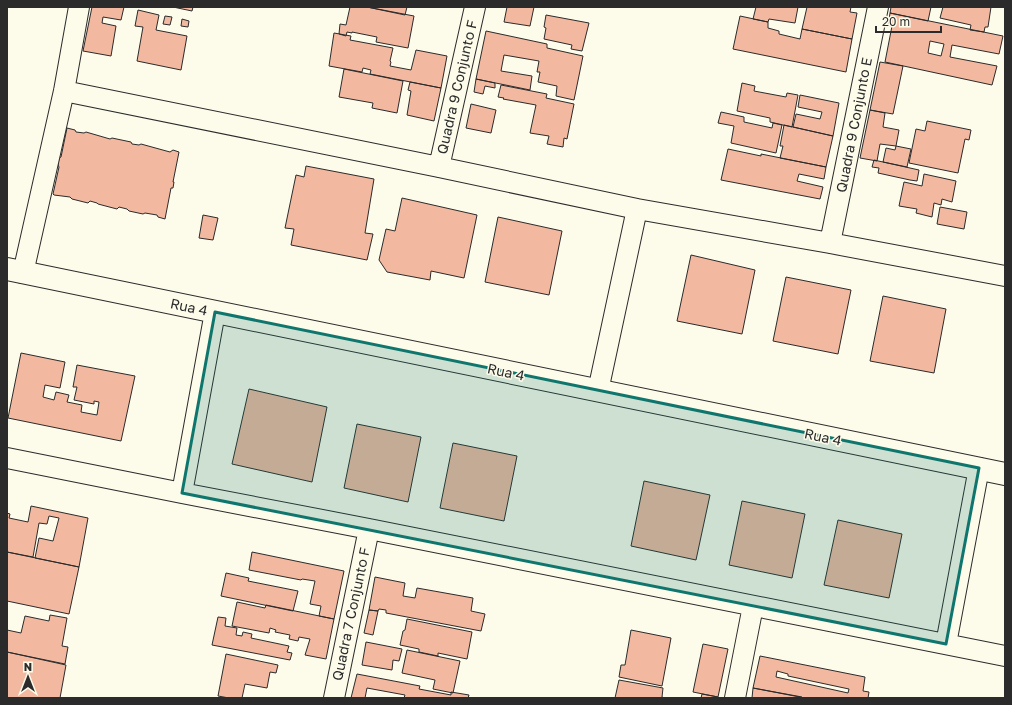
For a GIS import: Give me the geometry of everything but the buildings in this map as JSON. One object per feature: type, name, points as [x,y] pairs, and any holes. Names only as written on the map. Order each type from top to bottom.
[{"type":"street","points":[[15,271],[64,91],[79,7]]},
{"type":"street","name":"Quadra 9 Conjunto F","points":[[439,168],[475,7]]},
{"type":"street","name":"Quadra 9 Conjunto E","points":[[830,243],[878,7]]},
{"type":"street","points":[[64,91],[637,210],[830,243],[1005,276]]},
{"type":"street","points":[[598,391],[637,210]]},
{"type":"street","name":"Rua 4","points":[[15,271],[1005,474]]},
{"type":"street","points":[[182,493],[215,312]]},
{"type":"street","points":[[7,458],[1005,656]]},
{"type":"street","points":[[946,644],[979,468]]},
{"type":"street","name":"Quadra 7 Conjunto F","points":[[334,698],[368,529]]},
{"type":"street","points":[[735,698],[754,606]]},
{"type":"highlighted area","points":[[215,312],[979,468],[946,644],[182,493]]}]
